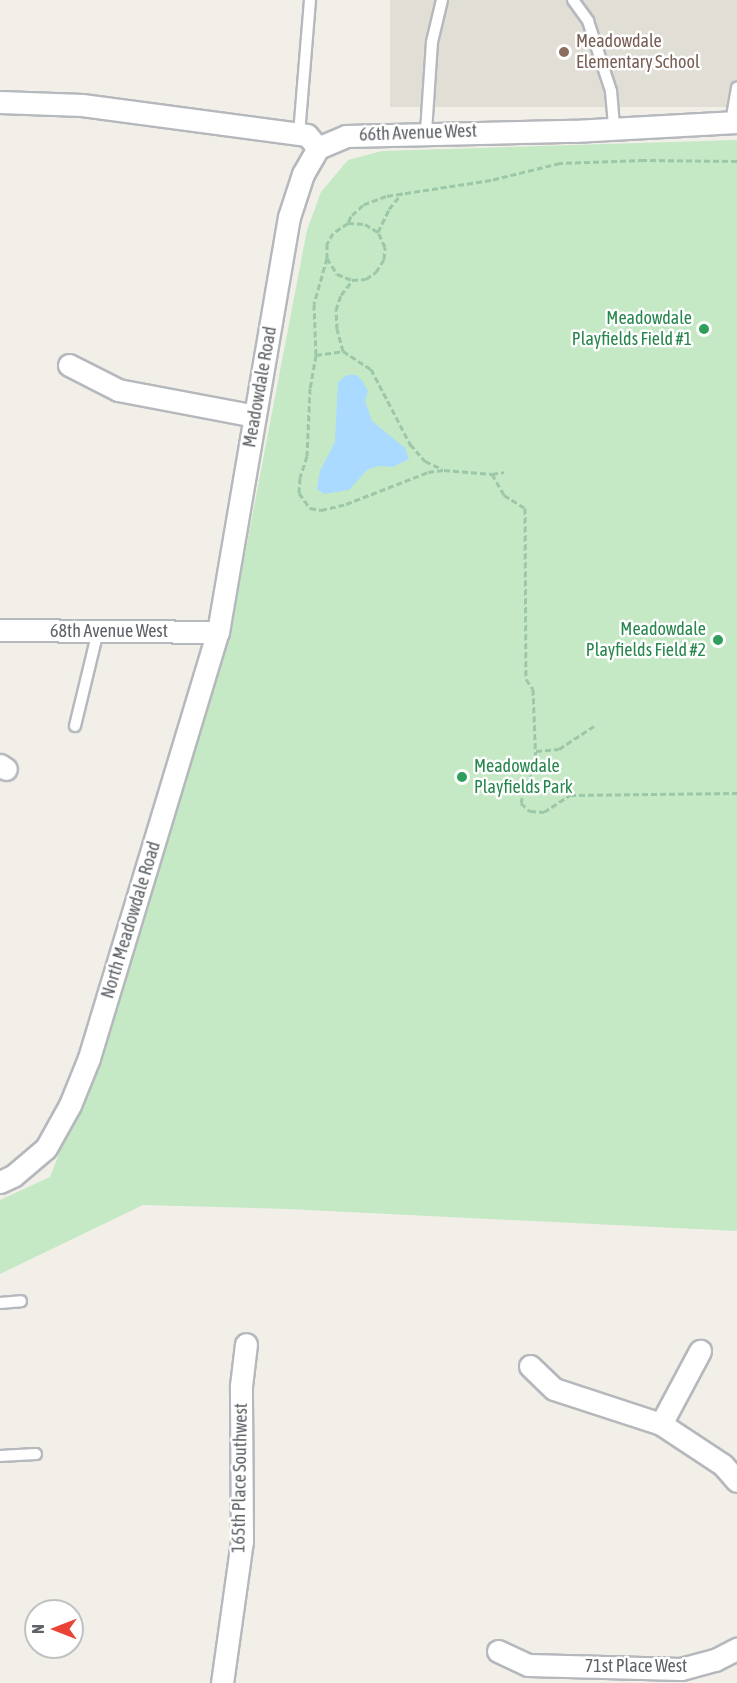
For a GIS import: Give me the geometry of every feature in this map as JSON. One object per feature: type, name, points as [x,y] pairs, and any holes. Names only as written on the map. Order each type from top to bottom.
[{"type":"street","points":[[0,102],[82,105],[307,135],[318,148]]},
{"type":"street","name":"66th Avenue West","points":[[318,148],[346,136],[426,132],[614,129],[734,122]]},
{"type":"street","name":"Meadowdale Road","points":[[218,632],[289,217],[303,174],[318,148]]},
{"type":"street","points":[[69,365],[118,390],[255,416]]},
{"type":"street","name":"68th Avenue West","points":[[0,630],[218,632]]},
{"type":"street","name":"North Meadowdale Road","points":[[0,1182],[13,1176],[46,1148],[70,1105],[89,1058],[218,632]]},
{"type":"street","name":"165th Place Southwest","points":[[222,1683],[242,1541],[241,1386],[246,1344]]},
{"type":"street","points":[[661,1424],[700,1351]]},
{"type":"street","points":[[530,1366],[554,1389],[661,1424],[723,1466],[737,1481]]},
{"type":"street","name":"71st Place West","points":[[498,1651],[528,1665],[681,1669],[715,1660],[737,1649]]},
{"type":"lane","points":[[299,134],[310,0]]},
{"type":"lane","points":[[426,132],[432,42],[442,0]]},
{"type":"lane","points":[[573,0],[588,21],[611,91],[614,129]]},
{"type":"lane","points":[[734,122],[737,88]]},
{"type":"lane","points":[[75,726],[98,631]]},
{"type":"lane","points":[[0,1303],[21,1301]]},
{"type":"lane","points":[[0,1456],[36,1454]]},
{"type":"path","points":[[504,472],[492,474],[444,470],[392,484],[334,508],[310,508],[299,494],[300,478],[307,456],[310,388],[316,355],[314,304],[327,258],[327,244],[333,233],[348,223],[351,216],[363,205],[403,193],[491,180],[560,163],[644,160],[737,162]]},
{"type":"path","points":[[378,232],[389,209],[403,193]]},
{"type":"path","points":[[327,258],[337,274],[352,280],[366,279],[376,272],[384,260],[385,248],[378,232],[365,224],[348,223]]},
{"type":"path","points":[[352,280],[341,295],[336,309],[337,329],[343,351],[370,369],[410,444],[425,461],[444,470]]},
{"type":"path","points":[[316,355],[343,351]]},
{"type":"path","points":[[492,474],[504,495],[525,508],[526,680],[533,689],[537,767],[524,789],[521,803],[530,812],[544,812],[570,795],[737,793]]},
{"type":"path","points":[[536,751],[559,749],[594,726]]},
{"type":"shaded area","name":"Meadowdale Elementary School","points":[[390,0],[737,0],[737,107],[390,107]]},
{"type":"green space","name":"Meadowdale Playfields Park","points":[[737,140],[737,1231],[288,1209],[143,1205],[0,1274],[0,1200],[50,1177],[110,1021],[231,627],[307,230],[321,192],[348,160],[382,151]]},
{"type":"water","points":[[347,375],[357,375],[363,382],[368,391],[365,401],[372,421],[405,448],[409,459],[393,467],[379,466],[367,470],[349,490],[324,494],[317,489],[320,471],[335,442],[338,382]]},
{"type":"place","name":"Meadowdale Elementary School","points":[[564,52]]},
{"type":"place","name":"Meadowdale Playfields Field #1","points":[[704,329]]},
{"type":"place","name":"Meadowdale Playfields Field #2","points":[[718,640]]},
{"type":"place","name":"Meadowdale Playfields Park","points":[[462,777]]}]
